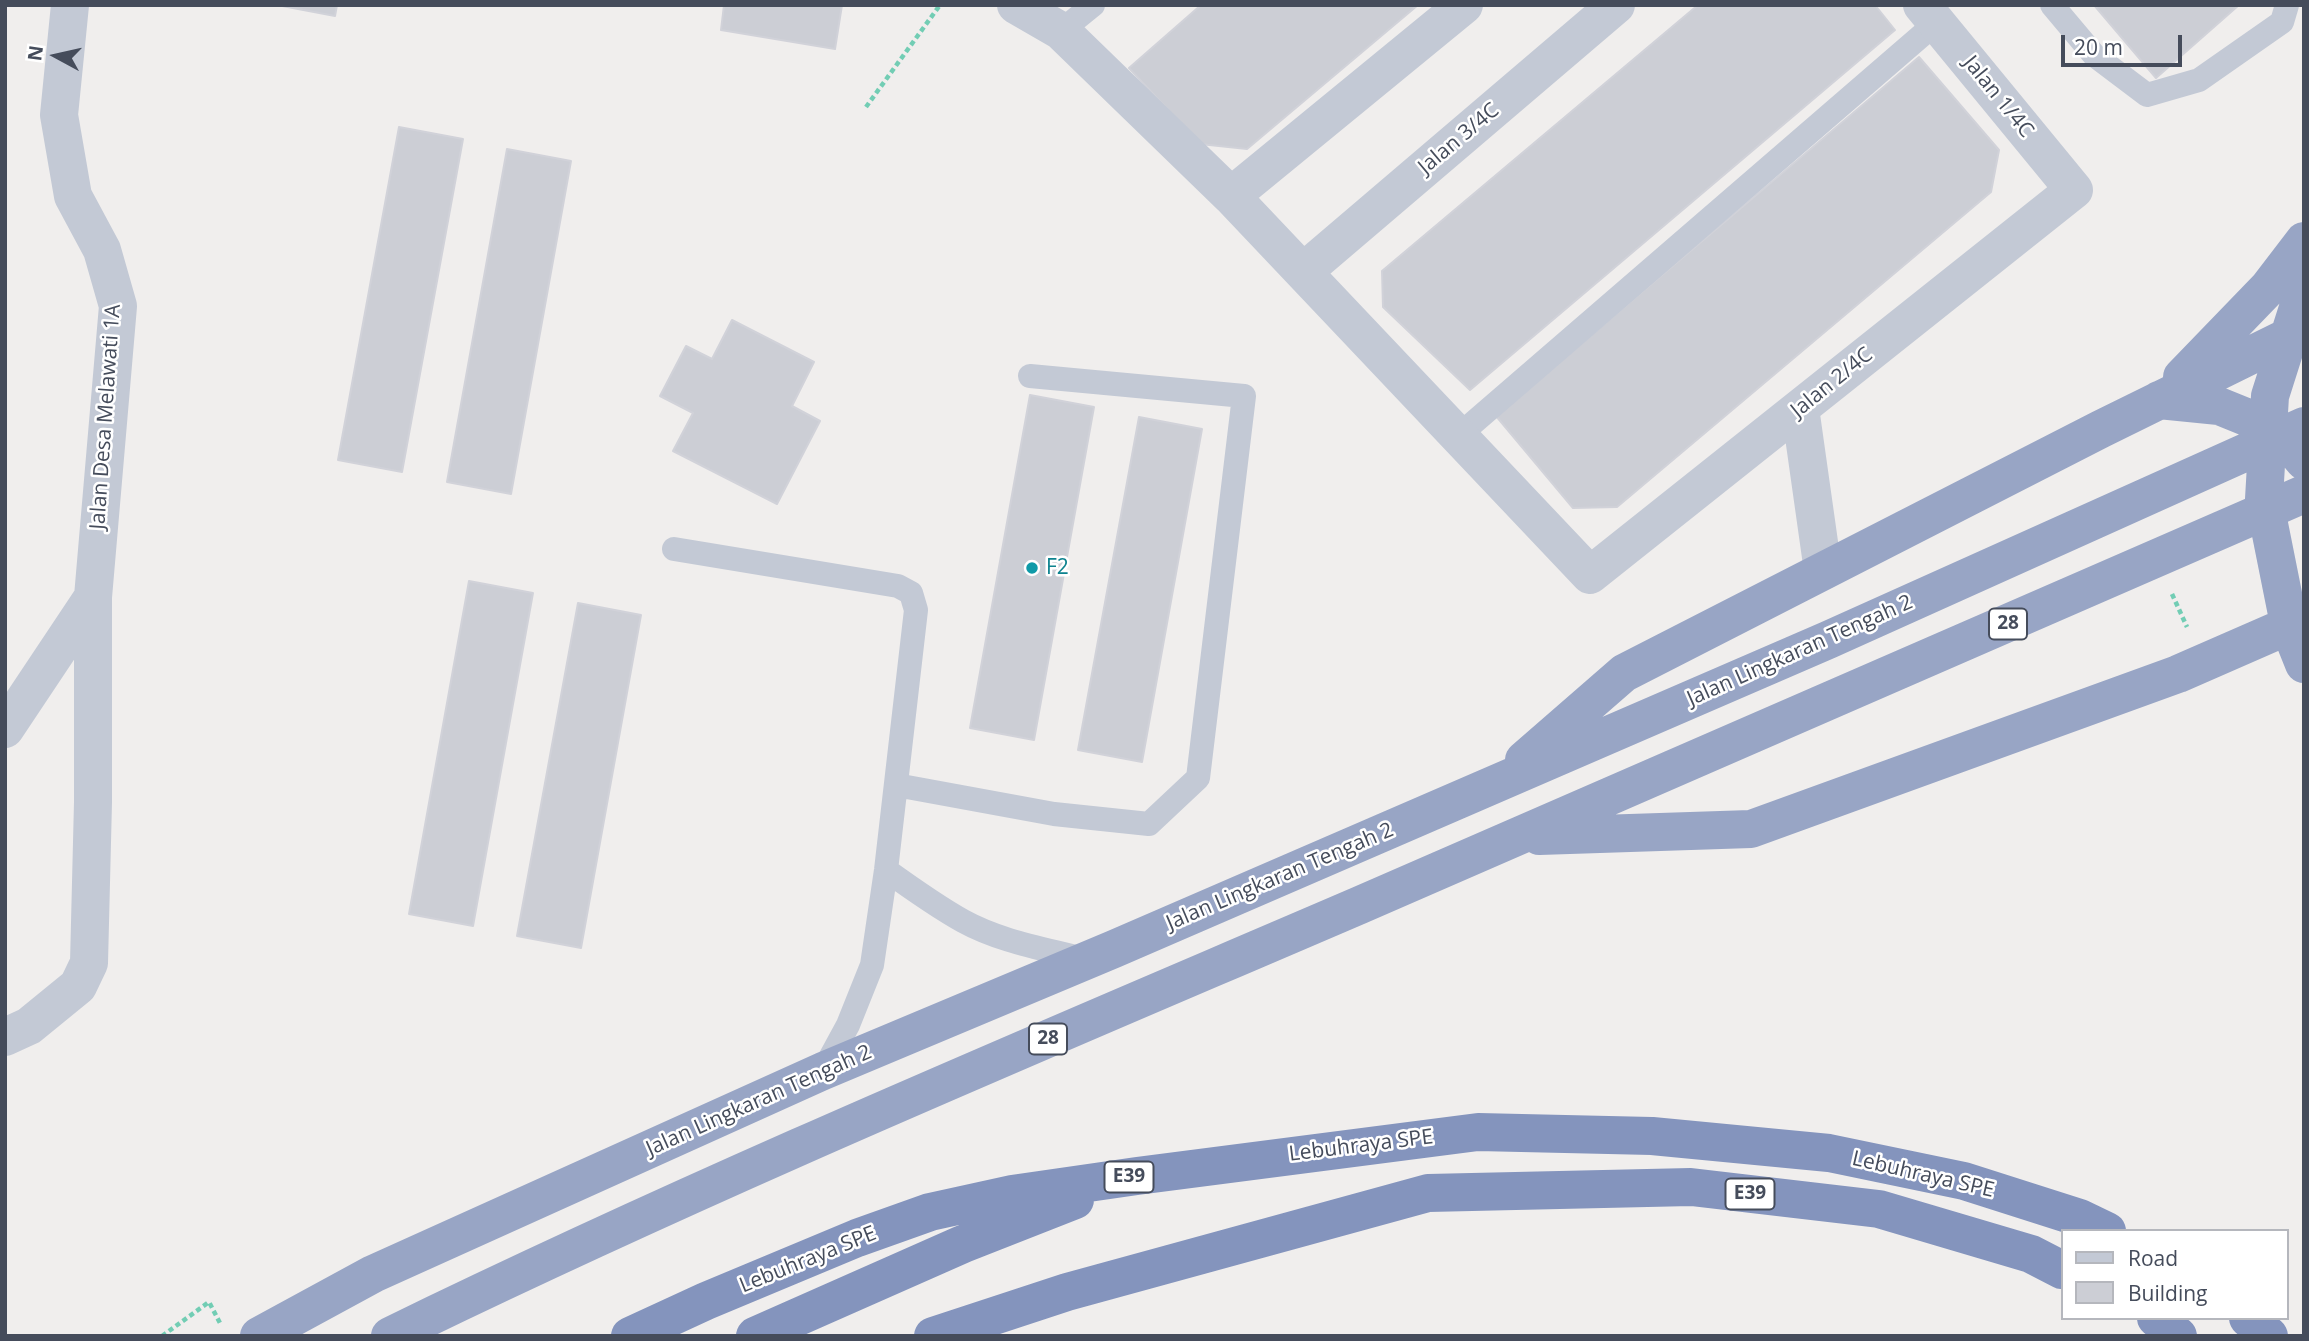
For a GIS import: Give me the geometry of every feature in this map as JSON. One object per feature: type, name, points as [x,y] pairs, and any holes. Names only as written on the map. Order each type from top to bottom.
[{"type":"highway","points":[[2159,400],[2222,338],[2304,241]]},
{"type":"highway","points":[[2178,674],[2264,664],[2304,666],[2290,629],[2264,499],[2270,396],[2304,289]]},
{"type":"highway","points":[[1497,783],[1624,673],[2304,329]]},
{"type":"highway","points":[[2159,400],[2219,406],[2256,421],[2281,434],[2304,461]]},
{"type":"highway","name":"Jalan Lingkaran Tengah 2","points":[[259,1336],[373,1275],[823,1072],[1828,640],[2304,426]]},
{"type":"highway","name":"28","points":[[390,1336],[649,1213],[886,1108],[1712,753],[2304,494]]},
{"type":"highway","points":[[2263,637],[2297,577],[2304,552]]},
{"type":"highway","points":[[1520,836],[1751,829],[2178,674],[2304,619]]},
{"type":"highway","name":"Lebuhraya SPE","points":[[631,1336],[706,1301],[857,1238],[930,1213],[1012,1194],[1478,1132],[1652,1136],[1829,1153],[1964,1181],[2080,1218],[2104,1229]]},
{"type":"highway","points":[[755,1336],[964,1244],[1137,1176]]},
{"type":"highway","name":"Lebuhraya SPE","points":[[933,1336],[1081,1289],[1428,1193],[1691,1187],[1879,1209],[2031,1254],[2060,1269]]},
{"type":"highway","points":[[2158,1320],[2178,1336]]},
{"type":"highway","points":[[2250,1320],[2269,1336]]},
{"type":"street","name":"Jalan Desa Melawati 1A","points":[[5,729],[93,597],[118,306],[102,250],[72,196],[59,115],[71,5]]},
{"type":"street","points":[[1016,5],[1061,31],[1231,197],[1458,436]]},
{"type":"street","points":[[1231,197],[1464,5]]},
{"type":"street","name":"Jalan 3/4C","points":[[1303,272],[1616,5]]},
{"type":"street","name":"Jalan 1/4C","points":[[1929,14],[2074,190]]},
{"type":"street","name":"Jalan 2/4C","points":[[1458,436],[1590,575],[2074,190]]},
{"type":"street","points":[[1800,408],[1823,571]]},
{"type":"street","points":[[5,1037],[29,1026],[78,986],[89,963],[93,802],[93,597]]},
{"type":"lane","points":[[1061,31],[1093,5]]},
{"type":"lane","points":[[2052,5],[2094,55],[2147,95],[2199,80],[2282,22],[2287,5]]},
{"type":"lane","points":[[1458,436],[1929,14]]},
{"type":"lane","points":[[896,785],[1054,814],[1149,824],[1198,778],[1244,396],[1030,376]]},
{"type":"lane","points":[[674,549],[898,586],[911,593],[916,610],[886,870],[872,965],[848,1024],[823,1072]]},
{"type":"lane","points":[[886,870],[964,922],[1012,941],[1087,960]]},
{"type":"path","points":[[866,107],[940,5]]},
{"type":"path","points":[[162,1336],[209,1303],[228,1336]]},
{"type":"building","points":[[277,5],[337,5],[335,16]]},
{"type":"building","points":[[724,5],[842,5],[835,49],[721,30]]},
{"type":"building","points":[[1201,5],[1418,5],[1247,149],[1200,144],[1129,68]]},
{"type":"building","points":[[1698,5],[1875,5],[1895,30],[1470,390],[1383,307],[1382,271]]},
{"type":"building","points":[[2094,5],[2239,5],[2156,78]]},
{"type":"building","points":[[1919,57],[1999,150],[1991,192],[1617,507],[1573,508],[1496,416]]},
{"type":"building","points":[[399,127],[463,139],[402,472],[338,460]]},
{"type":"building","points":[[507,149],[571,161],[511,494],[447,482]]},
{"type":"building","points":[[732,320],[814,362],[792,406],[820,421],[777,504],[673,451],[693,413],[660,396],[686,346],[712,359]]},
{"type":"building","name":"F2","points":[[1030,395],[1094,407],[1034,740],[970,728]]},
{"type":"building","points":[[1139,417],[1202,429],[1142,762],[1078,750]]},
{"type":"building","points":[[469,581],[533,593],[473,926],[409,914]]},
{"type":"building","points":[[578,603],[641,615],[581,948],[517,936]]},
{"type":"place","name":"F2","points":[[1032,568]]}]
